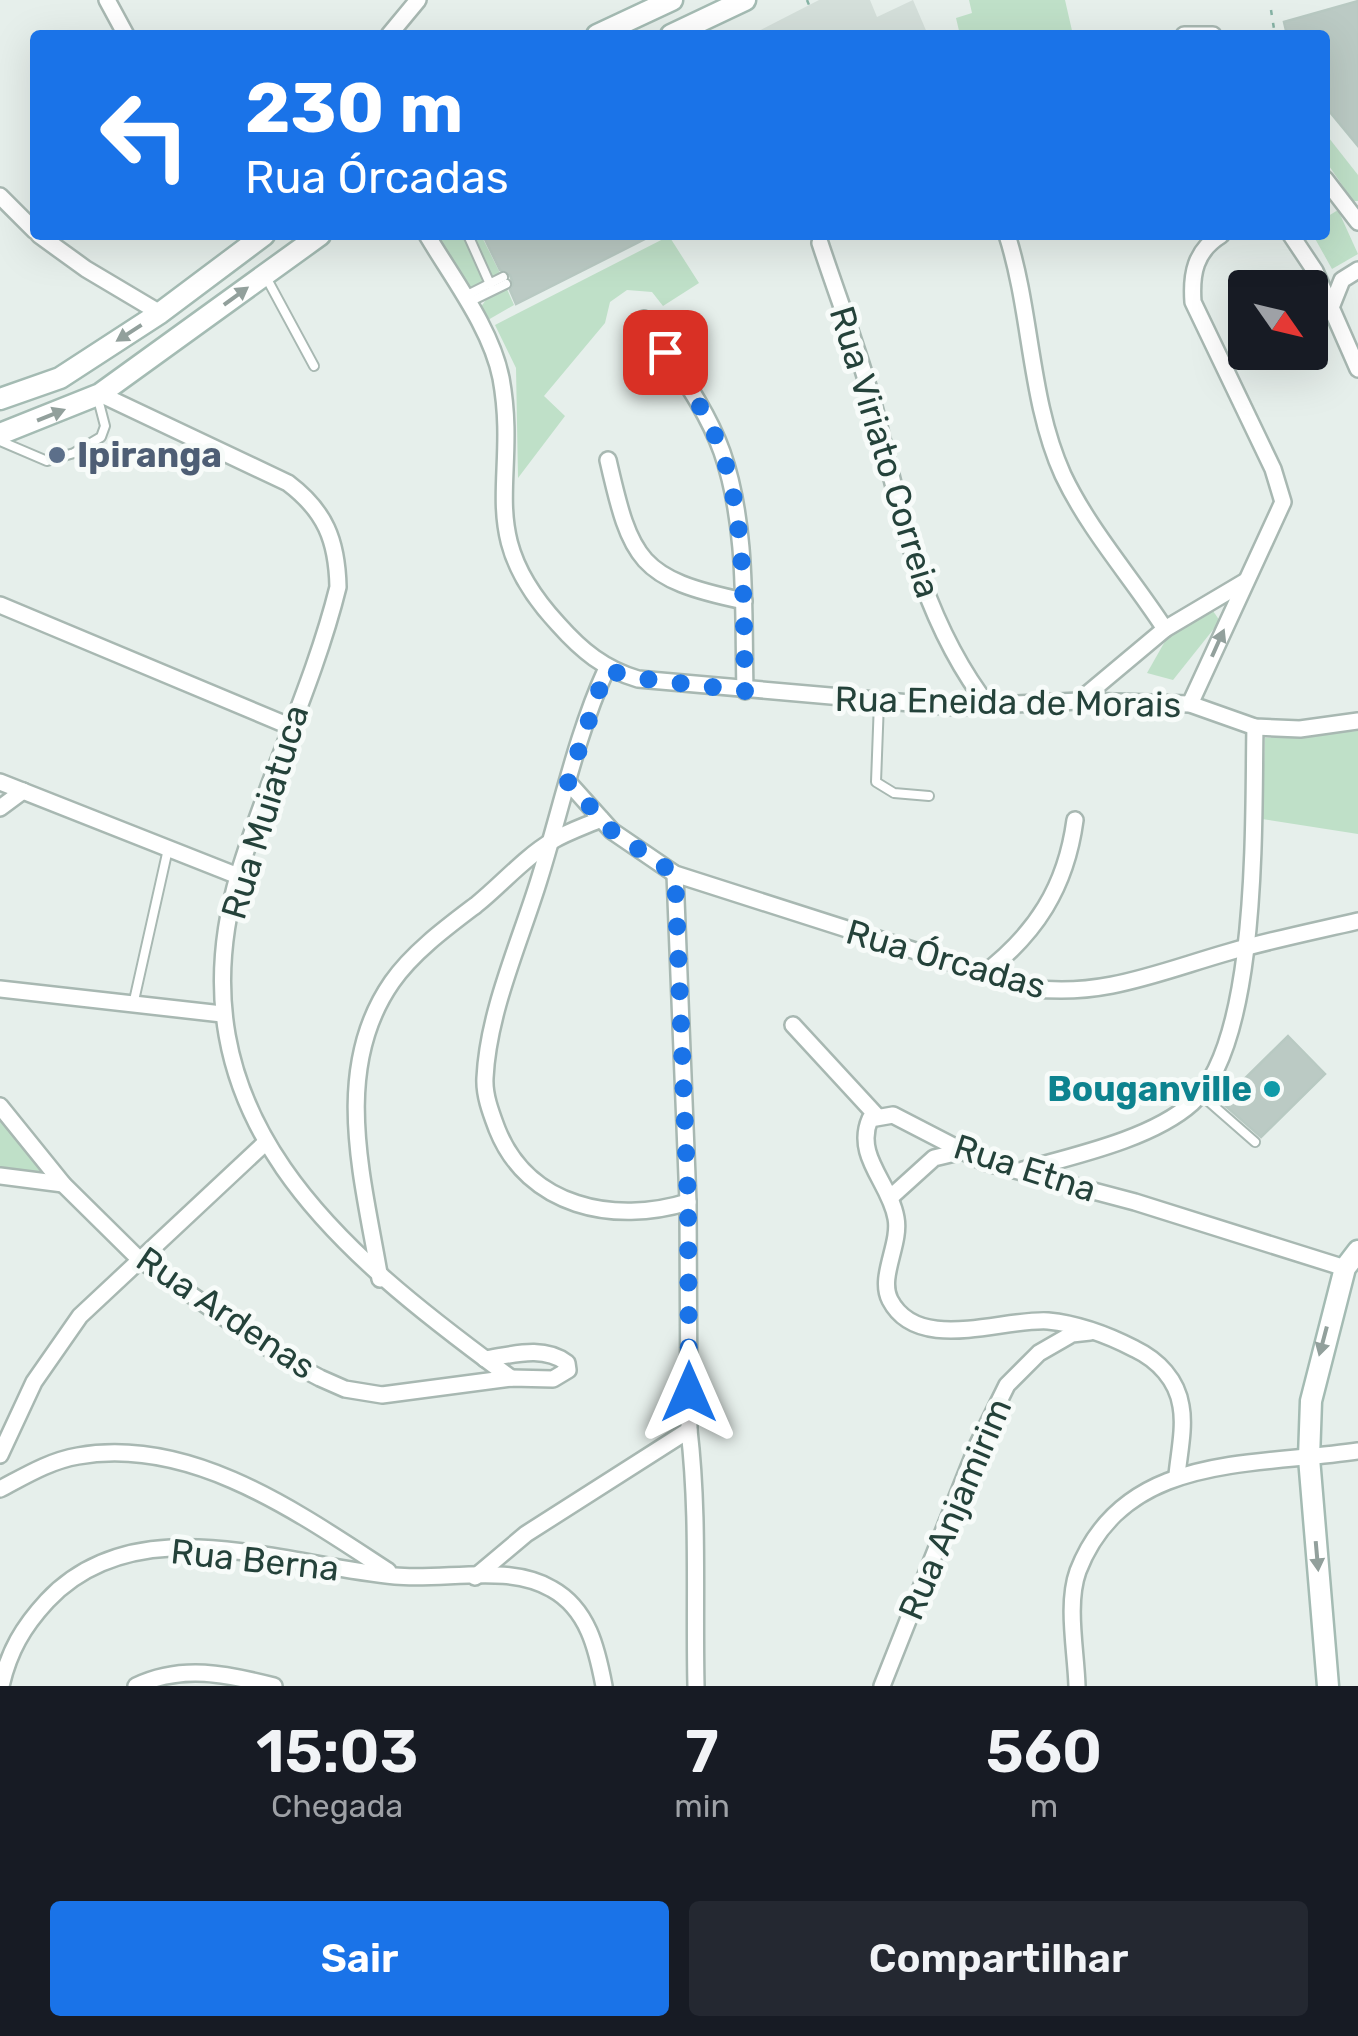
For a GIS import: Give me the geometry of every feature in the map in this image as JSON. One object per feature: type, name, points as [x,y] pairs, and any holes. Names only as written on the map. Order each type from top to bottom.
[{"type":"main road","points":[[608,30],[672,0]]},
{"type":"main road","points":[[682,30],[745,0]]},
{"type":"main road","points":[[0,398],[60,378],[160,313],[251,240]]},
{"type":"main road","points":[[0,434],[99,394],[313,240]]},
{"type":"main road","points":[[1328,1686],[1309,1458],[1313,1379],[1352,1260]]},
{"type":"street","points":[[107,0],[123,30]]},
{"type":"street","points":[[394,30],[418,0]]},
{"type":"street","points":[[1330,186],[1358,222]]},
{"type":"street","points":[[0,196],[30,226]]},
{"type":"street","points":[[1330,207],[1341,200]]},
{"type":"street","points":[[47,240],[86,269],[160,313]]},
{"type":"street","points":[[431,240],[494,353],[501,378],[501,510],[506,540],[520,576],[538,602],[606,670],[499,1010],[485,1078],[490,1110],[521,1172],[569,1203],[634,1212],[688,1202]]},
{"type":"street","points":[[1009,240],[1022,282],[1043,410],[1062,474],[1165,629]]},
{"type":"street","points":[[1190,704],[1282,502],[1273,469],[1194,302],[1192,278],[1198,260],[1216,240]]},
{"type":"street","points":[[1296,240],[1314,270]]},
{"type":"street","name":"Rua Viriato Correia","points":[[820,243],[876,415],[914,563],[940,627],[990,708]]},
{"type":"street","points":[[1332,305],[1342,280],[1358,270]]},
{"type":"street","points":[[1328,275],[1342,280]]},
{"type":"street","points":[[1328,297],[1358,369]]},
{"type":"street","points":[[644,319],[707,418],[730,480],[744,602],[745,691]]},
{"type":"street","name":"Rua Muiatuca","points":[[99,394],[288,482],[312,501],[327,524],[338,552],[338,587],[238,876],[224,957],[222,1014],[235,1074],[265,1143],[328,1225],[380,1279],[511,1378]]},
{"type":"street","points":[[608,460],[623,524],[639,558],[684,586],[744,602]]},
{"type":"street","points":[[1078,700],[1165,629],[1246,581]]},
{"type":"street","points":[[0,605],[289,726]]},
{"type":"street","name":"Rua Eneida de Morais","points":[[606,670],[638,678],[745,691],[880,702],[990,708],[1078,700],[1190,704],[1255,727],[1300,728],[1358,721]]},
{"type":"street","points":[[1019,1171],[1139,1133],[1192,1104],[1228,1042],[1246,947],[1255,727]]},
{"type":"street","points":[[0,782],[238,876]]},
{"type":"street","name":"Rua Órcadas","points":[[568,782],[601,819],[675,874],[982,975],[1062,992],[1106,989],[1246,947],[1358,921]]},
{"type":"street","points":[[0,808],[23,791]]},
{"type":"street","points":[[380,1279],[357,1147],[355,1099],[360,1058],[375,1010],[394,979],[420,952],[551,842],[601,819]]},
{"type":"street","points":[[982,975],[1013,952],[1055,894],[1070,860],[1075,820]]},
{"type":"street","points":[[675,874],[688,1202],[688,1430],[698,1521],[692,1620],[696,1686]]},
{"type":"street","points":[[0,989],[222,1014]]},
{"type":"street","points":[[793,1026],[876,1115],[867,1127],[866,1148],[892,1196],[898,1227],[886,1291],[904,1316],[922,1326],[943,1329],[1042,1321],[1094,1331],[1153,1358],[1172,1380],[1182,1407],[1177,1475]]},
{"type":"street","name":"Rua Ardenas","points":[[0,1106],[63,1184],[139,1259],[286,1360],[346,1389],[382,1394],[511,1378],[553,1378],[568,1370],[567,1363],[553,1354],[530,1352],[485,1359]]},
{"type":"street","name":"Rua Etna","points":[[876,1115],[909,1121],[959,1152],[1019,1171],[1352,1260]]},
{"type":"street","points":[[0,1456],[34,1382],[80,1316],[265,1143]]},
{"type":"street","points":[[892,1196],[934,1158],[959,1152]]},
{"type":"street","points":[[0,1176],[63,1184]]},
{"type":"street","name":"Rua Anjamirim","points":[[882,1686],[978,1444],[1007,1386],[1039,1353],[1072,1334],[1094,1331]]},
{"type":"street","points":[[475,1577],[526,1534],[688,1430]]},
{"type":"street","points":[[1077,1686],[1074,1601],[1078,1572],[1101,1531],[1129,1500],[1155,1483],[1177,1475],[1358,1451]]},
{"type":"street","points":[[0,1489],[30,1472],[78,1456],[126,1454],[176,1462],[277,1503],[396,1576]]},
{"type":"street","name":"Rua Berna","points":[[2,1686],[7,1660],[24,1625],[62,1585],[98,1564],[158,1549],[232,1550],[396,1576],[527,1579],[556,1591],[588,1628],[604,1686]]},
{"type":"street","points":[[136,1686],[157,1676],[187,1672],[274,1686]]},
{"type":"lane","points":[[470,240],[490,284]]},
{"type":"lane","points":[[264,275],[314,366]]},
{"type":"lane","points":[[505,280],[465,300],[490,284],[505,280]]},
{"type":"lane","points":[[0,441],[47,461],[84,448],[101,437],[104,426],[99,394]]},
{"type":"lane","points":[[880,702],[876,782],[894,793],[929,796]]},
{"type":"lane","points":[[133,1005],[168,848]]},
{"type":"lane","points":[[1199,1094],[1255,1142]]},
{"type":"path","points":[[1271,10],[1274,30]]},
{"type":"shaded area","points":[[819,0],[870,0],[877,17],[913,0],[926,30],[761,30]]},
{"type":"green space","points":[[969,0],[1065,0],[1072,30],[959,30],[956,18],[972,13]]},
{"type":"green space","points":[[1330,139],[1358,175],[1358,201],[1353,201],[1330,167]]},
{"type":"green space","points":[[1338,210],[1358,254],[1332,269],[1316,240],[1330,240],[1330,215]]},
{"type":"green space","points":[[436,240],[465,240],[485,282],[465,293]]},
{"type":"green space","points":[[472,240],[484,240],[501,275],[491,281]]},
{"type":"green space","points":[[661,240],[672,240],[699,283],[663,306],[652,292],[627,290],[610,302],[605,323],[544,396],[565,416],[518,478],[516,368],[495,325]]},
{"type":"green space","points":[[506,287],[514,305],[481,324],[475,315],[488,297]]},
{"type":"green space","points":[[1213,611],[1220,621],[1173,680],[1147,673],[1172,629]]},
{"type":"green space","points":[[1358,731],[1358,834],[1262,819],[1265,738]]},
{"type":"green space","points":[[0,1118],[45,1174],[0,1167]]},
{"type":"building","points":[[1358,1],[1358,146],[1330,112],[1330,30],[1286,30],[1284,22]]},
{"type":"building","points":[[485,240],[643,240],[516,304],[510,290],[510,275],[500,270]]},
{"type":"building","name":"Bouganville","points":[[1288,1036],[1325,1074],[1261,1137],[1221,1102]]},
{"type":"place","name":"Ipiranga","points":[[57,455]]},
{"type":"place","name":"Bouganville","points":[[1272,1089]]},
{"type":"route","points":[[665,352],[707,418],[730,480],[744,602],[745,691],[638,678],[606,670],[568,782],[612,831],[675,874],[688,1202],[689,1392]]}]
